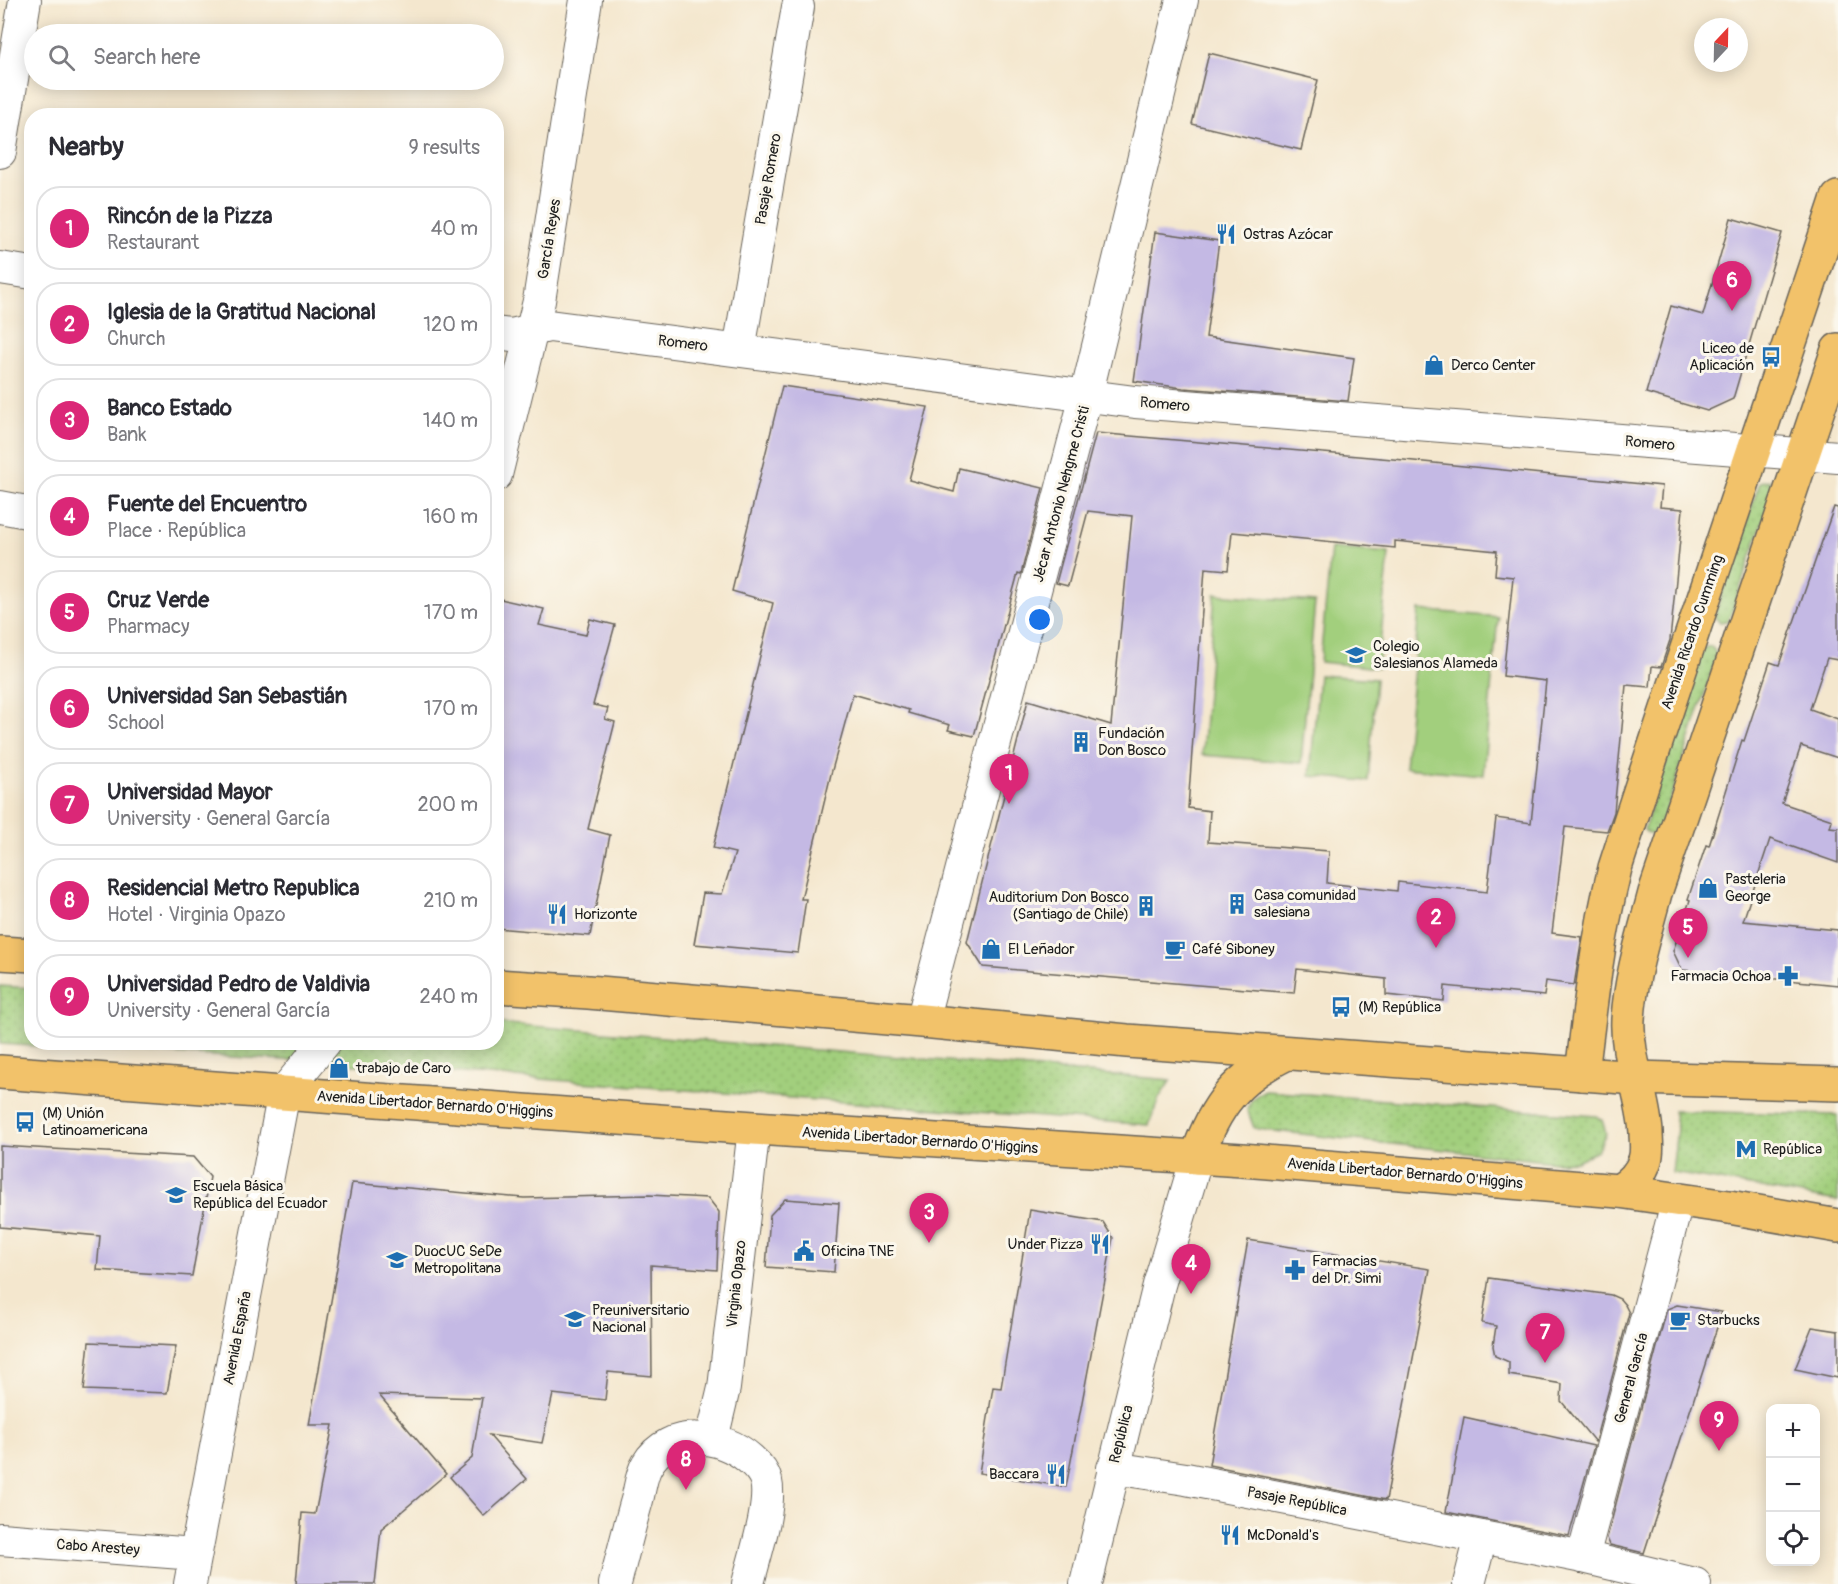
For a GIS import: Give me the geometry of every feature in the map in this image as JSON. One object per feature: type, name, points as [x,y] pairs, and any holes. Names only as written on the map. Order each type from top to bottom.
[{"type":"main road","name":"Avenida Ricardo Cumming","points":[[1582,1074],[1593,981],[1615,868],[1838,198]]},
{"type":"main road","points":[[1620,1191],[1633,1181],[1646,1158],[1645,1119],[1632,1061],[1628,1030],[1629,1000],[1635,967],[1655,893],[1838,350]]},
{"type":"main road","points":[[1694,625],[1739,641]]},
{"type":"main road","points":[[0,953],[24,954]]},
{"type":"main road","points":[[504,987],[1287,1053],[1637,1078],[1838,1084]]},
{"type":"main road","points":[[1197,1157],[1216,1112],[1228,1095],[1245,1077],[1287,1053]]},
{"type":"main road","name":"Avenida Libertador Bernardo O'Higgins","points":[[0,1072],[754,1128],[1197,1157],[1620,1191],[1838,1226]]},
{"type":"street","points":[[0,152],[25,0]]},
{"type":"street","name":"García Reyes","points":[[504,443],[539,301],[586,0]]},
{"type":"street","name":"Jécar Antonio Nehgme Cristi","points":[[922,1021],[1086,396],[1182,0]]},
{"type":"street","name":"Pasaje Romero","points":[[739,350],[798,7]]},
{"type":"street","points":[[0,268],[24,272]]},
{"type":"street","name":"Romero","points":[[504,334],[511,335],[549,326],[1147,403],[1838,458]]},
{"type":"street","points":[[0,507],[24,512]]},
{"type":"street","points":[[284,1092],[318,1050]]},
{"type":"street","name":"Avenida España","points":[[193,1569],[284,1092]]},
{"type":"street","name":"Virginia Opazo","points":[[712,1439],[724,1388],[754,1128]]},
{"type":"street","name":"República","points":[[1086,1584],[1159,1285],[1197,1157]]},
{"type":"street","name":"General García","points":[[1583,1557],[1678,1199]]},
{"type":"street","points":[[615,1584],[647,1465],[666,1446],[677,1441],[698,1438],[727,1443],[741,1451],[765,1478],[766,1506],[748,1584]]},
{"type":"street","name":"Pasaje República","points":[[1113,1468],[1186,1479],[1583,1557],[1695,1584]]},
{"type":"street","points":[[1469,1584],[1481,1537]]},
{"type":"street","name":"Cabo Arestey","points":[[0,1539],[193,1569]]},
{"type":"green space","points":[[1769,480],[1773,487],[1772,495],[1731,614],[1727,621],[1720,622],[1714,617],[1760,482]]},
{"type":"green space","points":[[1331,548],[1389,553],[1378,668],[1320,662]]},
{"type":"green space","points":[[1215,594],[1315,602],[1301,763],[1202,755]]},
{"type":"green space","points":[[1419,610],[1498,617],[1483,775],[1405,768]]},
{"type":"green space","points":[[1711,646],[1716,653],[1715,661],[1661,827],[1654,834],[1649,834],[1644,830],[1703,648]]},
{"type":"green space","points":[[1319,675],[1376,679],[1368,781],[1310,776]]},
{"type":"green space","points":[[0,986],[24,988],[24,1045],[0,1044]]},
{"type":"green space","points":[[504,1024],[1171,1080],[1159,1098],[1149,1125],[303,1061],[107,1050],[504,1050]]},
{"type":"green space","points":[[1266,1091],[1596,1116],[1602,1120],[1606,1133],[1597,1151],[1577,1161],[1555,1162],[1254,1128],[1247,1109],[1254,1098]]},
{"type":"green space","points":[[1673,1111],[1838,1115],[1838,1201],[1672,1173],[1677,1128]]},
{"type":"building","points":[[1209,53],[1318,80],[1301,150],[1192,124]]},
{"type":"building","points":[[1731,218],[1782,233],[1733,399],[1707,411],[1646,393],[1671,306],[1703,315]]},
{"type":"building","points":[[1155,232],[1219,241],[1206,337],[1354,358],[1348,401],[1183,388],[1134,381]]},
{"type":"building","points":[[782,386],[928,407],[909,480],[954,492],[959,468],[1043,488],[1021,574],[1018,573],[974,736],[948,730],[950,725],[908,713],[909,710],[853,694],[801,899],[806,899],[798,953],[694,944],[703,893],[722,894],[735,853],[713,848],[773,603],[732,591]]},
{"type":"building","points":[[1096,433],[1404,460],[1662,486],[1660,507],[1683,509],[1670,640],[1661,667],[1652,666],[1650,687],[1626,685],[1614,812],[1607,831],[1565,827],[1552,933],[1582,937],[1574,985],[1546,981],[1544,996],[1445,986],[1444,1001],[1386,995],[1386,979],[1297,969],[1294,993],[983,967],[967,942],[1028,700],[1111,725],[1132,516],[1088,511],[1068,586],[1056,583]],"holes":[[[1232,532],[1395,548],[1395,541],[1497,551],[1495,575],[1513,577],[1503,676],[1546,681],[1531,823],[1496,818],[1487,892],[1398,882],[1397,891],[1327,883],[1329,851],[1208,842],[1210,811],[1188,808],[1205,568],[1228,570]]]},
{"type":"building","points":[[1834,507],[1838,508],[1838,660],[1827,658],[1810,709],[1838,719],[1838,758],[1801,746],[1782,803],[1832,820],[1830,827],[1838,828],[1838,863],[1770,839],[1743,921],[1838,930],[1838,985],[1682,970],[1673,951],[1690,900],[1688,899],[1706,845],[1709,846],[1742,740],[1744,741],[1770,662],[1779,665]]},
{"type":"building","points":[[504,600],[544,609],[539,625],[586,635],[590,619],[615,625],[593,705],[608,708],[605,719],[615,722],[588,829],[610,835],[590,936],[504,929]]},
{"type":"building","points":[[0,1146],[193,1157],[210,1177],[192,1276],[97,1270],[100,1236],[0,1227]]},
{"type":"building","points":[[352,1183],[524,1198],[649,1195],[708,1198],[719,1212],[717,1270],[651,1265],[652,1376],[608,1372],[605,1400],[553,1394],[542,1443],[489,1435],[527,1479],[484,1516],[450,1477],[472,1458],[482,1398],[379,1395],[446,1474],[381,1529],[375,1584],[296,1584],[302,1513],[315,1514],[333,1425],[309,1425]]},
{"type":"building","points":[[785,1199],[839,1203],[834,1272],[766,1267],[770,1215]]},
{"type":"building","points":[[1030,1210],[1103,1222],[1113,1238],[1066,1487],[979,1473],[993,1387],[1001,1388]]},
{"type":"building","points":[[1248,1240],[1430,1269],[1386,1500],[1209,1465]]},
{"type":"building","points":[[1489,1278],[1611,1295],[1620,1299],[1625,1305],[1629,1313],[1595,1442],[1561,1401],[1562,1384],[1509,1375],[1509,1362],[1495,1356],[1493,1346],[1496,1326],[1482,1323]]},
{"type":"building","points":[[1677,1305],[1722,1312],[1644,1553],[1610,1545],[1607,1538],[1667,1309]]},
{"type":"building","points":[[1812,1327],[1838,1331],[1838,1378],[1795,1369]]},
{"type":"building","points":[[89,1342],[176,1346],[167,1393],[84,1390]]},
{"type":"building","points":[[1464,1417],[1594,1446],[1569,1536],[1446,1512]]},
{"type":"place","name":"Ostras Azócar","points":[[1226,234]]},
{"type":"place","name":"Universidad San Sebastián","points":[[1732,311]]},
{"type":"place","name":"Liceo de Aplicación","points":[[1771,357]]},
{"type":"place","name":"Derco Center","points":[[1434,365]]},
{"type":"place","name":"Colegio Salesianos Alameda","points":[[1356,655]]},
{"type":"place","name":"Fundación Don Bosco","points":[[1081,742]]},
{"type":"place","name":"Rincón de la Pizza","points":[[1009,804]]},
{"type":"place","name":"Pasteleria George","points":[[1708,888]]},
{"type":"place","name":"Casa comunidad salesiana","points":[[1237,904]]},
{"type":"place","name":"Auditorium Don Bosco (Santiago de Chile)","points":[[1146,906]]},
{"type":"place","name":"Horizonte","points":[[557,914]]},
{"type":"place","name":"Iglesia de la Gratitud Nacional","points":[[1436,948]]},
{"type":"place","name":"El Leñador","points":[[991,949]]},
{"type":"place","name":"Café Siboney","points":[[1175,949]]},
{"type":"place","name":"Cruz Verde","points":[[1688,958]]},
{"type":"place","name":"Farmacia Ochoa","points":[[1788,976]]},
{"type":"place","name":"(M) República","points":[[1341,1007]]},
{"type":"place","name":"trabajo de Caro","points":[[339,1068]]},
{"type":"place","name":"(M) Unión Latinoamericana","points":[[25,1122]]},
{"type":"place","name":"República","points":[[1746,1149]]},
{"type":"place","name":"Escuela Básica República del Ecuador","points":[[176,1195]]},
{"type":"place","name":"Banco Estado","points":[[929,1243]]},
{"type":"place","name":"Under Pizza","points":[[1100,1244]]},
{"type":"place","name":"Oficina TNE","points":[[804,1251]]},
{"type":"place","name":"DuocUC SeDe Metropolitana","points":[[397,1260]]},
{"type":"place","name":"Farmacias del Dr. Simi","points":[[1295,1270]]},
{"type":"place","name":"Fuente del Encuentro","points":[[1191,1294]]},
{"type":"place","name":"Preuniversitario Nacional","points":[[575,1319]]},
{"type":"place","name":"Starbucks","points":[[1680,1320]]},
{"type":"place","name":"Universidad Mayor","points":[[1545,1363]]},
{"type":"place","name":"Universidad Pedro de Valdivia","points":[[1719,1451]]},
{"type":"place","name":"Baccara","points":[[1056,1474]]},
{"type":"place","name":"Residencial Metro Republica","points":[[686,1490]]},
{"type":"place","name":"McDonald's","points":[[1230,1535]]}]
